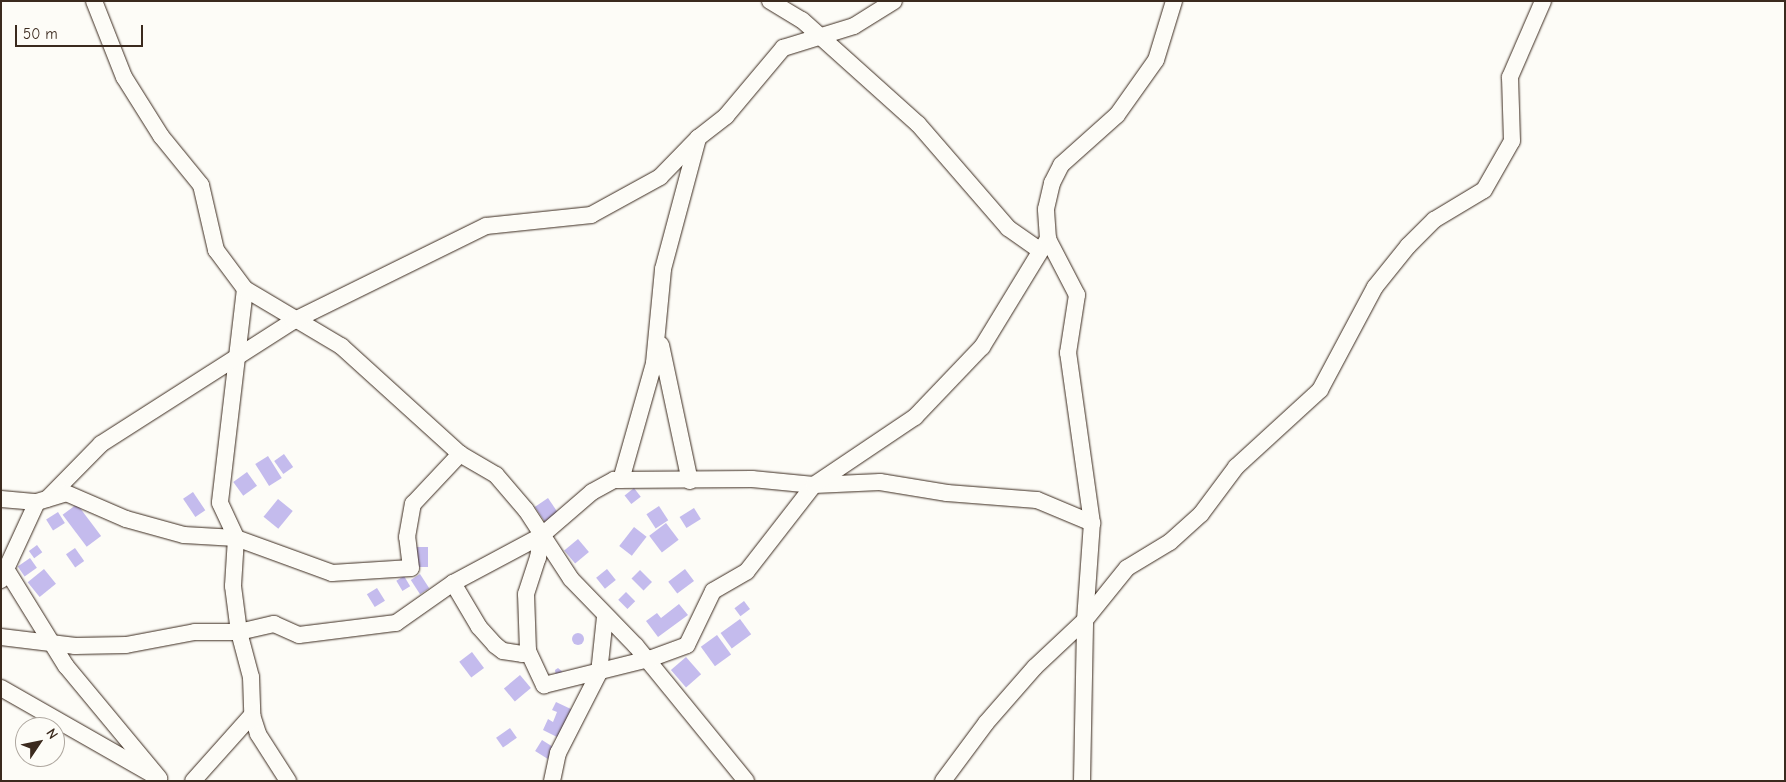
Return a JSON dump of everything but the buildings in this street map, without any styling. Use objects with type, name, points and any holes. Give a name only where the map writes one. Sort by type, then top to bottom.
[{"type":"street","points":[[94,1],[124,77],[160,136],[201,185],[216,250],[245,289],[341,346],[460,454],[496,475],[526,510],[541,536],[570,578],[605,617],[647,659],[746,781]]},
{"type":"street","points":[[770,1],[802,20],[918,124],[1008,228],[1044,244],[1077,295],[1068,353],[1092,523],[1085,620],[1082,781]]},
{"type":"street","points":[[161,780],[66,666],[4,574],[42,500],[101,444],[295,319],[486,226],[591,215],[660,177],[698,138],[726,116],[783,48],[854,26],[894,1]]},
{"type":"street","points":[[541,536],[538,558],[526,594],[528,651],[544,685],[647,659],[687,645],[713,591],[747,571],[814,485],[915,417],[982,347],[1044,244],[1046,209],[1052,183],[1062,166],[1116,115],[1138,87],[1156,60],[1174,1]]},
{"type":"street","points":[[943,781],[986,723],[1035,667],[1085,620],[1126,568],[1170,542],[1200,514],[1236,467],[1320,390],[1375,287],[1408,246],[1434,220],[1484,190],[1512,141],[1510,77],[1543,1]]},
{"type":"street","points":[[621,480],[654,364],[663,269],[698,138]]},
{"type":"street","points":[[245,289],[220,502],[236,538],[233,586],[239,632],[251,677],[252,715],[258,734],[288,781]]},
{"type":"street","points":[[657,328],[690,481]]},
{"type":"street","points":[[1,499],[42,500],[66,493],[126,519],[184,535],[236,538],[332,572],[411,568],[407,536],[413,504],[460,454]]},
{"type":"street","points":[[1,637],[53,645],[126,645],[195,632],[239,632],[274,624],[300,635],[396,623],[453,583],[541,536],[592,492],[610,480],[690,481],[752,479],[814,485],[880,482],[947,493],[1037,500],[1092,523]]},
{"type":"street","points":[[453,583],[479,627],[495,645],[503,651],[522,654],[528,651]]},
{"type":"street","points":[[552,781],[558,753],[599,671],[605,617]]},
{"type":"street","points":[[1,688],[161,780]]},
{"type":"street","points":[[193,781],[252,715]]}]
